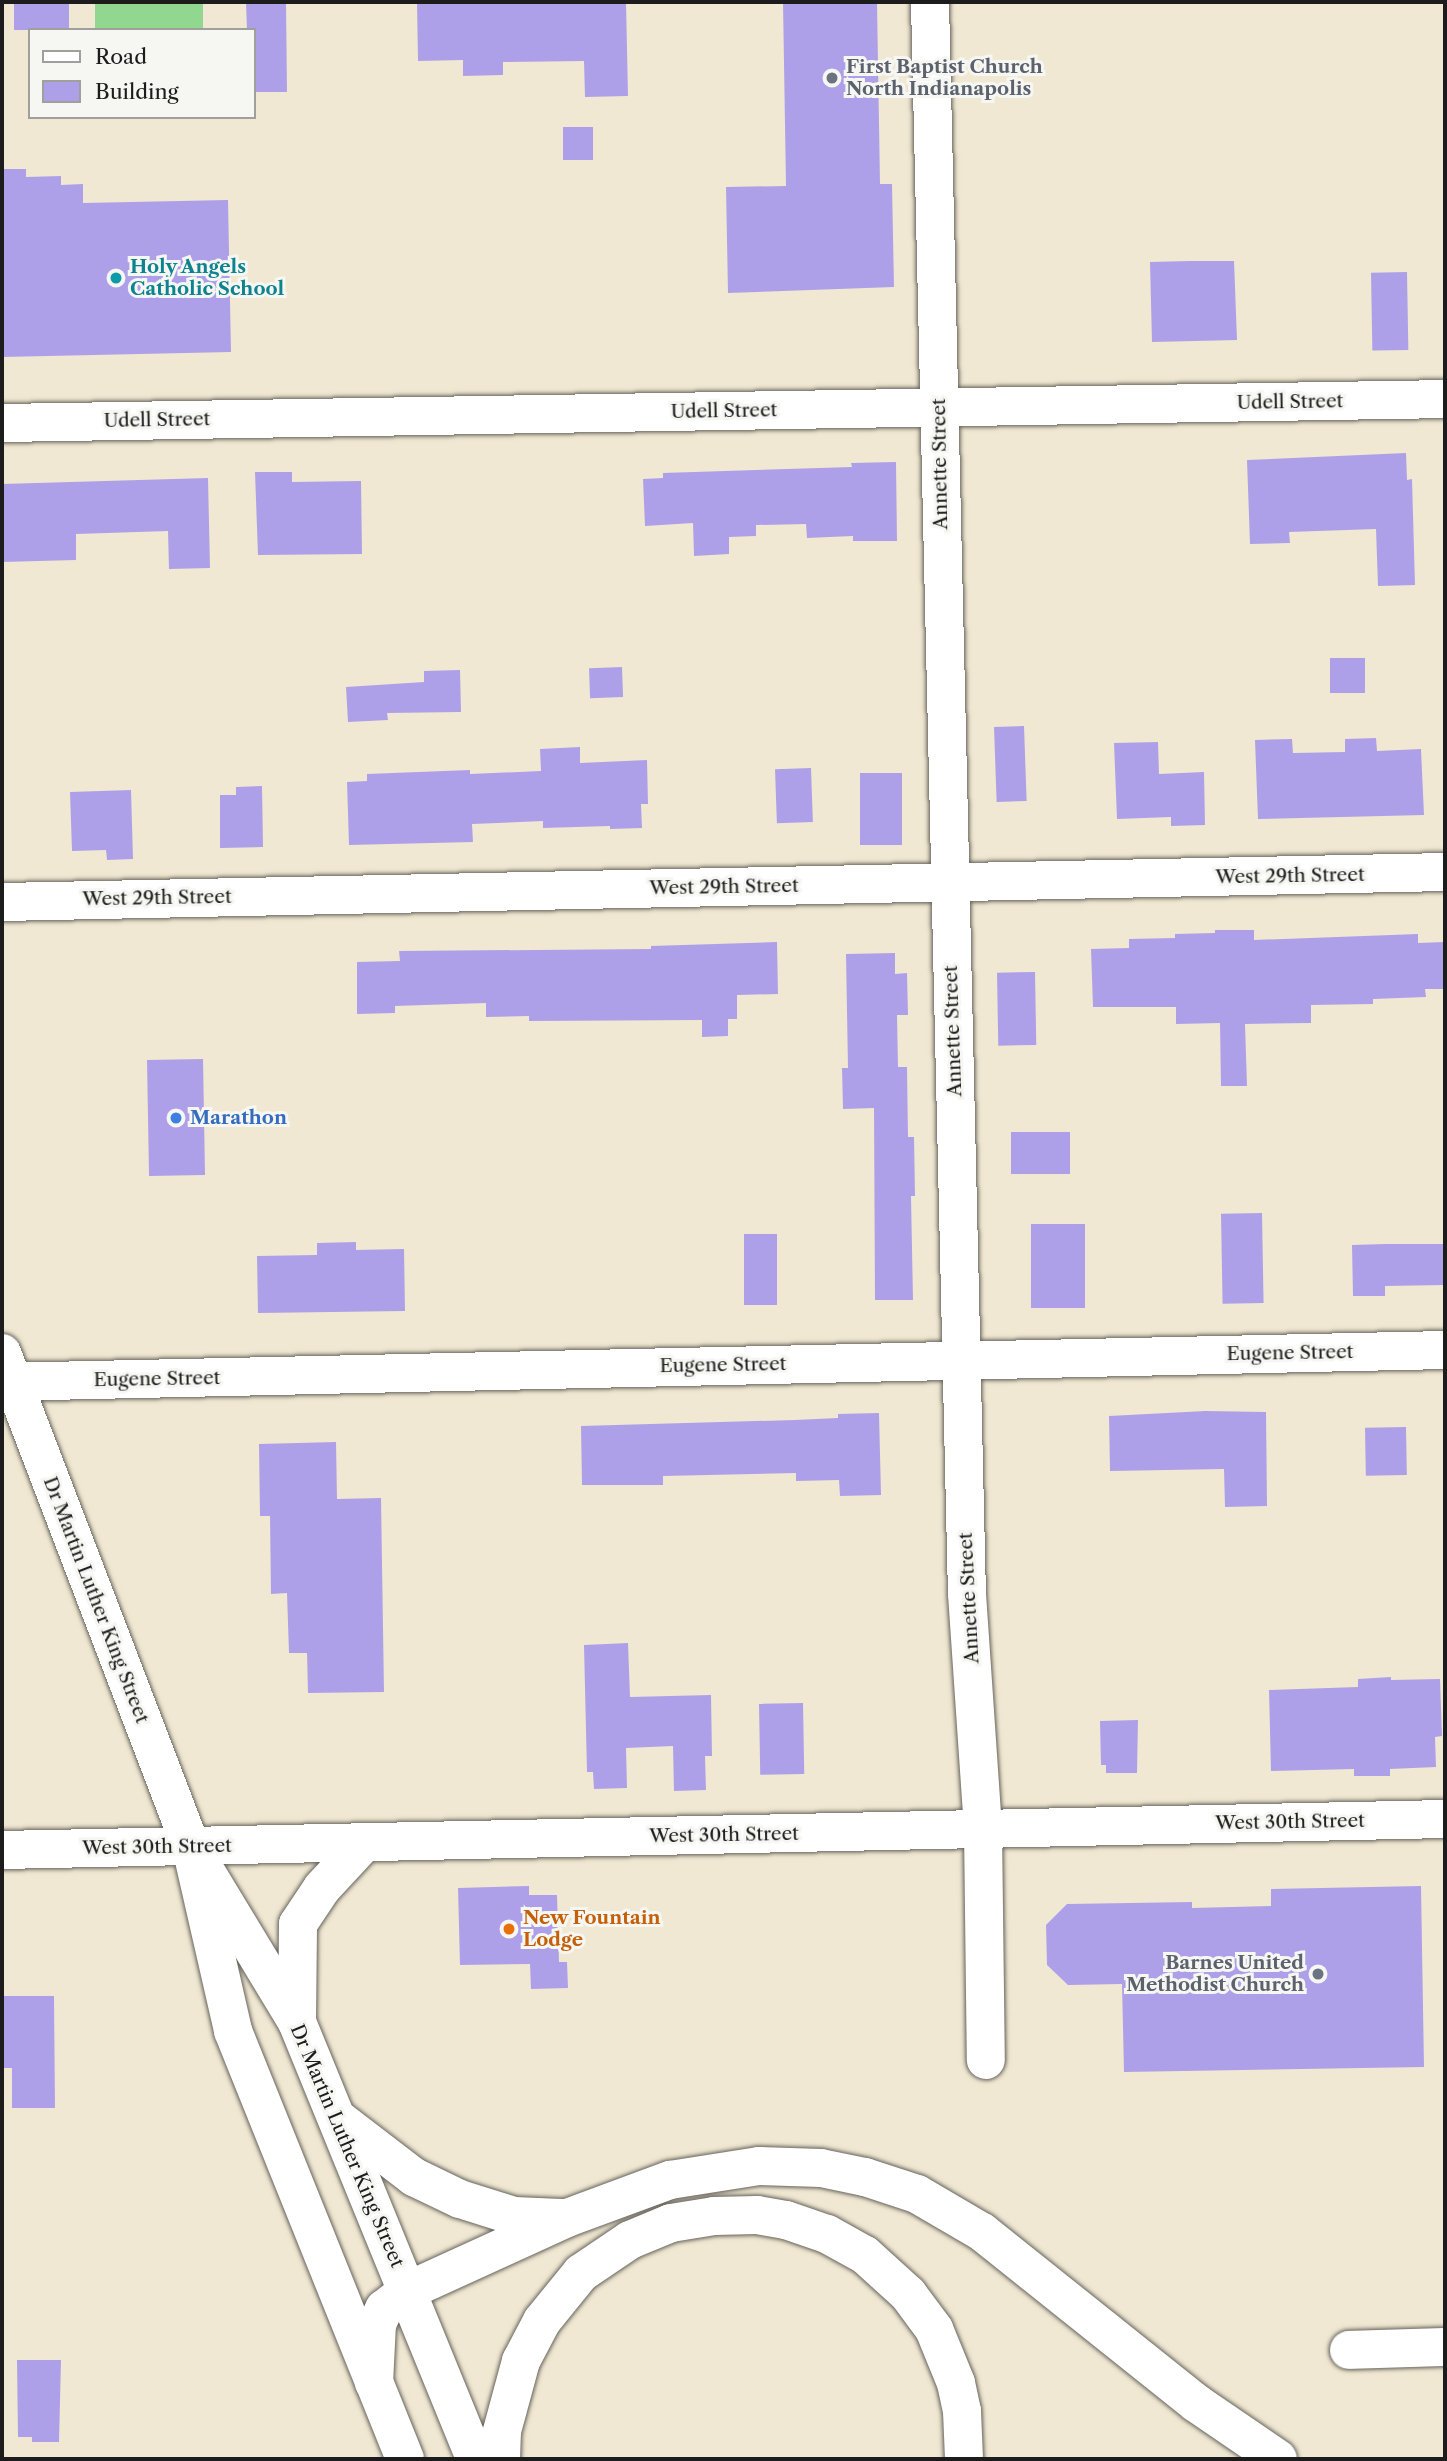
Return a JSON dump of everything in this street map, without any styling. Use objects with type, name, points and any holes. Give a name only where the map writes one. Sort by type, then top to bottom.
[{"type":"main road","name":"Annette Street","points":[[930,2],[948,883],[967,1594],[983,1829],[986,2060]]},
{"type":"main road","name":"Udell Street","points":[[2,423],[1445,398]]},
{"type":"main road","name":"West 29th Street","points":[[2,902],[1445,872]]},
{"type":"main road","name":"Eugene Street","points":[[6,1373],[1445,1350]]},
{"type":"main road","name":"Dr Martin Luther King Street","points":[[6,1373],[191,1847],[233,2031],[405,2459]]},
{"type":"main road","name":"West 30th Street","points":[[2,1850],[1445,1819]]},
{"type":"main road","points":[[297,2022],[299,1924],[322,1888],[364,1843]]},
{"type":"main road","name":"Dr Martin Luther King Street","points":[[191,1847],[297,2022],[475,2459]]},
{"type":"main road","points":[[337,2118],[414,2176],[460,2199],[514,2216],[550,2220],[567,2218]]},
{"type":"main road","points":[[374,2383],[377,2324],[384,2309],[407,2291],[567,2218],[670,2180],[746,2168],[821,2168],[892,2185],[937,2205],[989,2237],[1196,2403],[1278,2459]]},
{"type":"main road","points":[[501,2459],[502,2431],[520,2361],[542,2321],[580,2273],[630,2240],[671,2223],[713,2216],[757,2215],[786,2220],[836,2239],[865,2255],[908,2294],[934,2329],[956,2383],[962,2411],[964,2459]]},
{"type":"main road","points":[[1349,2350],[1445,2347]]},
{"type":"green space","points":[[95,2],[203,2],[203,28],[95,28]]},
{"type":"building","points":[[14,2],[69,2],[69,28],[14,30]]},
{"type":"building","points":[[246,2],[286,2],[287,92],[256,92],[256,28],[247,28]]},
{"type":"building","points":[[417,2],[626,2],[628,96],[585,97],[584,61],[503,62],[503,75],[463,76],[463,60],[418,61]]},
{"type":"building","points":[[783,2],[877,2],[880,184],[892,184],[894,287],[728,293],[726,187],[786,186]]},
{"type":"building","points":[[563,127],[593,127],[593,160],[563,160]]},
{"type":"building","name":"Holy Angels Catholic School","points":[[2,169],[26,169],[26,177],[61,176],[61,185],[83,184],[83,203],[228,200],[231,352],[2,357]]},
{"type":"building","points":[[1234,261],[1237,340],[1152,342],[1150,262]]},
{"type":"building","points":[[1407,272],[1408,350],[1372,351],[1371,273]]},
{"type":"building","points":[[1406,453],[1407,480],[1412,479],[1415,585],[1378,586],[1376,529],[1289,532],[1290,543],[1250,544],[1247,460]]},
{"type":"building","points":[[896,462],[897,541],[853,541],[853,536],[807,538],[806,524],[756,525],[756,536],[729,537],[729,554],[694,556],[693,523],[645,526],[643,479],[663,478],[663,473],[852,467],[851,463]]},
{"type":"building","points":[[255,472],[292,472],[292,482],[361,481],[362,554],[258,555]]},
{"type":"building","points":[[208,478],[210,568],[169,569],[168,531],[76,534],[76,560],[2,562],[2,484]]},
{"type":"building","points":[[1330,658],[1365,658],[1365,693],[1330,693]]},
{"type":"building","points":[[622,667],[623,697],[590,698],[589,668]]},
{"type":"building","points":[[460,670],[461,712],[387,713],[388,720],[348,722],[346,687],[424,682],[424,671]]},
{"type":"building","points":[[1024,726],[1027,801],[997,802],[994,727]]},
{"type":"building","points":[[1376,738],[1377,751],[1421,749],[1424,815],[1258,819],[1255,740],[1292,739],[1293,753],[1345,752],[1345,739]]},
{"type":"building","points":[[1158,742],[1159,774],[1204,772],[1205,825],[1171,826],[1171,817],[1117,819],[1114,743]]},
{"type":"building","points":[[580,747],[580,763],[647,760],[648,804],[641,804],[642,828],[543,828],[543,821],[472,824],[473,842],[349,845],[347,782],[367,781],[367,774],[470,770],[470,774],[541,771],[540,749]]},
{"type":"building","points":[[811,768],[813,822],[777,823],[775,769]]},
{"type":"building","points":[[860,773],[902,773],[902,845],[860,845]]},
{"type":"building","points":[[262,786],[263,847],[220,848],[220,795],[236,795],[236,787]]},
{"type":"building","points":[[131,790],[133,859],[107,860],[106,850],[72,851],[70,792]]},
{"type":"building","points":[[1215,930],[1254,930],[1254,940],[1418,934],[1418,943],[1445,942],[1445,989],[1425,989],[1426,997],[1373,999],[1373,1004],[1311,1005],[1311,1023],[1245,1024],[1247,1086],[1221,1086],[1220,1023],[1176,1024],[1176,1007],[1093,1007],[1091,949],[1129,948],[1129,939],[1175,938],[1175,934],[1215,933]]},
{"type":"building","points":[[777,942],[778,994],[737,995],[737,1019],[728,1019],[728,1036],[702,1037],[702,1020],[529,1021],[529,1016],[486,1017],[486,1003],[395,1006],[395,1013],[357,1014],[357,962],[400,961],[399,951],[651,949],[651,946]]},
{"type":"building","points":[[895,953],[895,974],[907,973],[908,1015],[897,1015],[898,1067],[907,1067],[908,1137],[914,1137],[915,1196],[911,1196],[913,1300],[875,1300],[874,1108],[843,1109],[842,1068],[848,1068],[846,954]]},
{"type":"building","points":[[1035,972],[1036,1045],[998,1046],[997,973]]},
{"type":"building","name":"Marathon","points":[[203,1059],[205,1175],[149,1176],[147,1060]]},
{"type":"building","points":[[1011,1132],[1070,1132],[1070,1174],[1011,1174]]},
{"type":"building","points":[[1262,1213],[1264,1303],[1223,1304],[1221,1214]]},
{"type":"building","points":[[1031,1224],[1085,1224],[1085,1308],[1031,1308]]},
{"type":"building","points":[[744,1234],[777,1234],[777,1305],[744,1305]]},
{"type":"building","points":[[356,1242],[356,1250],[404,1249],[405,1311],[258,1313],[257,1256],[317,1255],[317,1243]]},
{"type":"building","points":[[1445,1244],[1445,1285],[1385,1286],[1385,1296],[1353,1296],[1352,1245]]},
{"type":"building","points":[[1205,1411],[1266,1412],[1267,1506],[1225,1507],[1224,1469],[1110,1471],[1109,1416]]},
{"type":"building","points":[[879,1413],[881,1495],[840,1496],[839,1480],[796,1481],[796,1473],[663,1476],[663,1485],[582,1485],[581,1426],[795,1420],[838,1418],[838,1414]]},
{"type":"building","points":[[1406,1427],[1407,1475],[1366,1476],[1365,1428]]},
{"type":"building","points":[[336,1442],[337,1499],[381,1498],[384,1692],[308,1693],[307,1653],[289,1653],[287,1593],[271,1594],[270,1516],[260,1516],[259,1444]]},
{"type":"building","points":[[628,1643],[630,1697],[711,1695],[712,1756],[705,1756],[706,1790],[674,1791],[673,1746],[626,1748],[627,1788],[594,1789],[593,1772],[587,1772],[584,1645]]},
{"type":"building","points":[[1391,1677],[1391,1680],[1440,1679],[1442,1736],[1435,1737],[1436,1767],[1390,1769],[1390,1776],[1354,1776],[1354,1769],[1271,1771],[1269,1690],[1358,1687],[1358,1679]]},
{"type":"building","points":[[803,1703],[804,1774],[760,1775],[759,1704]]},
{"type":"building","points":[[1138,1720],[1137,1773],[1106,1773],[1106,1765],[1101,1765],[1100,1721]]},
{"type":"building","name":"New Fountain Lodge","points":[[529,1886],[529,1895],[557,1895],[559,1962],[567,1962],[568,1988],[531,1989],[530,1964],[460,1965],[458,1888]]},
{"type":"building","name":"Barnes United Methodist Church","points":[[1421,1886],[1424,2067],[1124,2072],[1122,1984],[1068,1985],[1047,1965],[1046,1925],[1067,1904],[1192,1902],[1192,1908],[1271,1906],[1271,1889]]},
{"type":"building","points":[[2,1996],[54,1996],[55,2108],[12,2108],[12,2068],[2,2068]]},
{"type":"building","points":[[17,2360],[61,2360],[59,2442],[32,2442],[32,2437],[18,2437]]},
{"type":"place","name":"First Baptist Church North Indianapolis","points":[[832,78]]},
{"type":"place","name":"Holy Angels Catholic School","points":[[116,278]]},
{"type":"place","name":"Marathon","points":[[176,1118]]},
{"type":"place","name":"New Fountain Lodge","points":[[509,1929]]},
{"type":"place","name":"Barnes United Methodist Church","points":[[1318,1974]]}]
